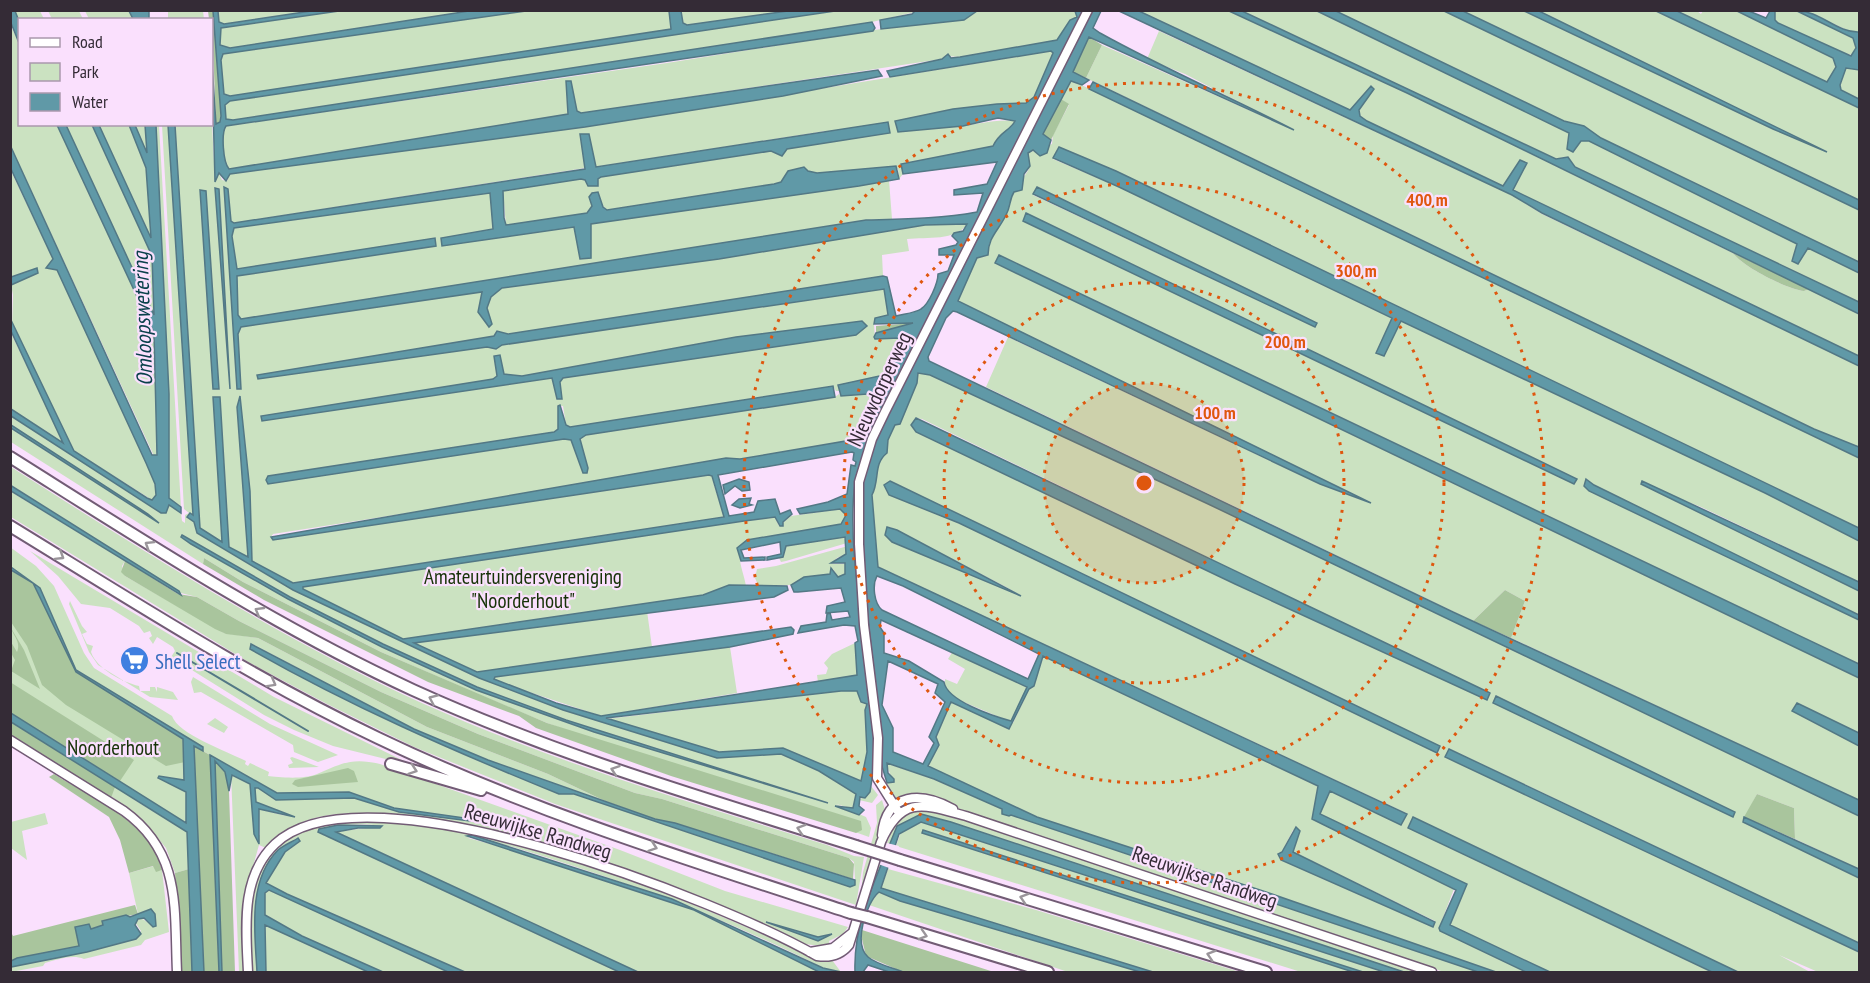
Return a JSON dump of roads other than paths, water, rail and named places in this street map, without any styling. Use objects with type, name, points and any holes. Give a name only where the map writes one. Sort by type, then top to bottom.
[{"type":"highway","points":[[10,457],[242,602],[412,690],[586,760],[900,860],[1266,972]]},
{"type":"highway","points":[[10,526],[193,638],[292,695],[403,750],[519,799],[851,912],[1048,972]]},
{"type":"highway","points":[[391,764],[435,778],[519,799]]},
{"type":"main road","name":"Nieuwdorperweg","points":[[897,810],[877,778],[878,738],[864,625],[858,534],[859,482],[869,447],[885,412],[1089,10]]},
{"type":"main road","points":[[10,740],[140,822],[154,840],[163,854],[174,890],[177,972]]},
{"type":"main road","name":"Reeuwijkse Randweg","points":[[248,972],[248,902],[254,877],[263,858],[280,840],[299,828],[322,820],[352,817],[441,823],[503,836],[674,892],[810,952],[835,947],[853,932],[881,842],[897,810],[918,805],[966,816],[1432,972]]},
{"type":"water","points":[[10,11],[15,11],[18,18],[18,40],[11,23]]},
{"type":"water","points":[[129,11],[149,11],[149,18],[132,18]]},
{"type":"water","points":[[213,11],[218,11],[219,22],[224,24],[311,11],[339,11],[221,28],[220,45],[230,48],[469,11],[526,11],[223,54],[221,60],[224,94],[230,96],[671,29],[669,11],[681,11],[683,23],[687,25],[788,11],[835,11],[230,101],[225,105],[226,119],[233,120],[872,22],[875,28],[873,31],[226,126],[223,148],[229,169],[568,114],[566,81],[571,81],[577,111],[581,113],[878,70],[882,76],[783,96],[585,127],[230,174],[226,181],[219,173],[215,182],[213,80],[216,124],[220,122]]},
{"type":"water","points":[[915,11],[977,11],[964,20],[881,29],[880,20],[912,14]]},
{"type":"water","points":[[1075,11],[1085,11],[868,439],[858,471],[854,491],[855,566],[874,718],[874,755],[870,792],[865,798],[860,797],[859,806],[864,810],[859,815],[835,806],[853,808],[856,794],[819,771],[781,754],[717,758],[563,710],[479,678],[293,590],[197,533],[194,522],[187,517],[190,513],[193,515],[168,126],[175,126],[200,528],[222,542],[213,397],[220,397],[229,547],[248,557],[237,407],[240,396],[250,491],[252,561],[293,583],[724,517],[712,476],[709,475],[273,540],[271,537],[726,458],[740,459],[863,438],[863,430],[881,393],[841,396],[838,385],[884,375],[891,377],[892,374],[888,371],[902,341],[900,338],[875,339],[874,337],[876,333],[913,323],[874,324],[875,318],[888,315],[884,289],[502,345],[496,349],[487,347],[258,379],[257,375],[494,336],[497,331],[508,334],[883,276],[887,277],[896,316],[918,310],[927,303],[935,288],[938,274],[948,271],[954,255],[939,255],[939,249],[956,245],[958,242],[952,236],[954,233],[963,231],[967,224],[925,225],[719,259],[502,288],[491,297],[487,308],[492,324],[489,327],[478,312],[482,292],[241,327],[238,334],[241,389],[237,389],[224,187],[228,189],[231,221],[234,223],[585,169],[580,134],[589,134],[596,167],[888,122],[890,133],[787,149],[782,156],[771,151],[601,177],[598,179],[598,186],[588,186],[585,180],[581,179],[503,191],[504,218],[506,225],[587,213],[592,206],[589,197],[592,193],[598,192],[603,207],[607,210],[774,184],[781,182],[788,171],[804,167],[808,171],[817,173],[896,166],[899,179],[591,224],[591,258],[580,259],[574,227],[442,246],[441,238],[493,229],[490,193],[234,228],[232,236],[237,269],[435,238],[436,246],[237,276],[238,315],[241,319],[866,220],[936,217],[977,212],[983,193],[954,195],[954,190],[987,184],[997,162],[903,174],[901,164],[993,146],[1015,121],[998,118],[963,126],[898,132],[895,121],[953,109],[1026,103],[1034,97],[1053,53],[1051,51],[890,77],[887,71],[942,59],[948,54],[951,58],[960,57],[1057,40],[1070,20],[1077,17]],"holes":[[[854,453],[853,460],[856,462],[855,466],[851,465],[847,494],[828,502],[797,509],[800,514],[840,509],[846,515],[841,524],[747,540],[737,548],[741,561],[765,560],[765,557],[744,558],[741,550],[780,542],[781,554],[767,557],[767,560],[783,557],[786,546],[845,537],[846,554],[831,563],[845,563],[845,574],[838,577],[831,568],[830,574],[804,577],[791,585],[794,592],[841,588],[845,602],[827,606],[826,613],[848,611],[850,617],[832,620],[830,613],[827,614],[826,622],[801,626],[798,633],[844,625],[855,626],[858,641],[855,643],[857,675],[601,716],[556,703],[494,679],[495,677],[730,647],[793,634],[794,630],[791,627],[477,672],[414,643],[774,597],[788,590],[787,586],[729,585],[703,595],[403,639],[303,589],[303,587],[744,521],[775,517],[780,526],[783,526],[783,522],[792,514],[790,510],[780,514],[775,499],[758,501],[754,512],[729,516],[718,475]],[[857,691],[861,702],[867,704],[865,710],[867,752],[861,781],[783,748],[719,752],[606,718]]]},
{"type":"water","points":[[1092,11],[1101,11],[1093,28],[1100,33],[1294,130],[1089,37],[1073,72],[1089,80],[1082,85],[1071,81],[1043,134],[1051,140],[1047,153],[1040,156],[1033,150],[1028,153],[1030,166],[1024,174],[1022,190],[1014,192],[1008,212],[990,243],[988,255],[977,258],[958,301],[1371,503],[1320,484],[957,312],[953,311],[946,318],[928,357],[929,361],[1453,612],[1859,800],[1859,816],[1206,503],[930,375],[918,373],[917,383],[900,424],[895,425],[888,440],[887,453],[878,467],[872,495],[878,567],[1407,814],[1401,825],[1330,791],[1320,814],[1467,884],[1450,925],[1550,972],[1526,972],[1440,931],[1439,928],[1456,890],[1312,819],[1318,786],[1043,656],[1034,686],[1029,689],[1009,729],[951,702],[936,737],[939,745],[928,766],[1037,817],[1266,892],[1496,972],[1478,972],[1011,815],[1002,814],[1002,809],[934,779],[887,763],[888,773],[894,782],[887,783],[881,763],[882,743],[864,584],[861,488],[874,442]],"holes":[[[877,576],[903,586],[1039,654],[1028,679],[882,610],[875,594]],[[881,620],[1027,687],[1011,721],[962,701],[947,689],[944,682],[909,661],[884,653],[884,633],[880,627]],[[888,661],[938,684],[935,693],[945,702],[929,737],[934,743],[923,764],[893,752],[893,728],[882,705]]]},
{"type":"water","points":[[1119,11],[1139,11],[1350,110],[1371,86],[1374,89],[1359,110],[1360,116],[1367,121],[1503,186],[1520,160],[1527,163],[1513,190],[1859,356],[1859,366],[1542,213],[1512,195]]},
{"type":"water","points":[[1229,11],[1242,11],[1556,159],[1568,157],[1575,167],[1859,302],[1859,314],[1407,93]]},
{"type":"water","points":[[1317,11],[1336,11],[1564,121],[1584,126],[1601,138],[1859,262],[1859,273],[1808,248],[1798,264],[1792,261],[1797,244],[1589,141],[1581,141],[1573,152],[1567,149],[1569,133]]},
{"type":"water","points":[[1444,11],[1463,11],[1859,200],[1859,210]]},
{"type":"water","points":[[1524,11],[1539,11],[1827,152],[1773,129]]},
{"type":"water","points":[[1656,11],[1677,11],[1827,82],[1836,67],[1833,58],[1737,11],[1749,11],[1766,18],[1770,11],[1775,11],[1775,20],[1778,23],[1851,56],[1856,48],[1853,38],[1797,11],[1813,14],[1843,29],[1859,32],[1859,70],[1846,68],[1840,85],[1841,90],[1859,99],[1859,108]]},
{"type":"water","points":[[1093,82],[1814,429],[1859,447],[1859,458],[1089,89]]},
{"type":"water","points":[[57,126],[66,126],[154,315],[152,256],[92,126],[99,126],[151,238],[146,168],[129,126],[135,126],[147,153],[145,126],[156,126],[169,394],[169,498],[181,507],[181,513],[169,505],[166,513],[161,513],[11,416],[11,409],[63,443],[11,331],[11,320],[74,451],[147,498],[152,500],[156,495],[155,484],[146,463],[57,270],[46,268],[53,259],[11,169],[11,147],[152,455],[157,455],[154,333]]},
{"type":"water","points":[[1059,147],[1116,171],[1859,528],[1859,541],[1765,493],[1401,321],[1384,356],[1376,353],[1392,318],[1119,187],[1053,158]]},
{"type":"water","points":[[1037,187],[1317,323],[1315,327],[1033,194]]},
{"type":"water","points":[[215,188],[219,189],[230,389]]},
{"type":"water","points":[[200,190],[206,191],[219,389],[213,389]]},
{"type":"water","points":[[1026,213],[1577,479],[1574,484],[1023,221]]},
{"type":"water","points":[[999,255],[1859,664],[1859,678],[995,263]]},
{"type":"water","points":[[37,268],[38,273],[11,285],[11,277]]},
{"type":"water","points":[[862,321],[867,326],[856,335],[563,378],[560,382],[562,399],[557,399],[552,378],[262,421],[261,416],[493,379],[497,376],[494,356],[500,355],[504,374],[522,376],[736,337]]},
{"type":"water","points":[[833,386],[835,397],[586,435],[580,439],[588,468],[587,473],[583,473],[571,440],[564,439],[268,484],[266,480],[268,476],[554,432],[558,429],[558,406],[560,405],[566,425],[570,427]]},
{"type":"water","points":[[916,418],[1488,692],[1490,693],[1487,700],[1235,584],[916,432],[911,425]]},
{"type":"water","points":[[11,425],[148,514],[159,523],[11,428]]},
{"type":"water","points":[[739,479],[749,482],[750,490],[742,491],[735,486],[725,494],[723,485]]},
{"type":"water","points":[[1586,479],[1594,485],[1859,615],[1859,620],[1589,491],[1584,486]]},
{"type":"water","points":[[890,481],[1440,746],[1437,753],[959,523],[889,495],[884,485]]},
{"type":"water","points":[[1642,481],[1859,582],[1859,591],[1641,484]]},
{"type":"water","points":[[10,485],[179,591],[181,595],[11,491]]},
{"type":"water","points":[[751,498],[749,504],[752,505],[740,508],[732,505],[739,499]]},
{"type":"water","points":[[887,527],[897,530],[1021,596],[892,542],[885,535]]},
{"type":"water","points":[[182,535],[290,597],[383,644],[477,687],[566,720],[828,803],[594,732],[476,690],[382,647],[288,599],[191,544],[181,537]]},
{"type":"water","points":[[11,567],[40,588],[76,670],[203,747],[203,751],[194,746],[204,972],[192,972],[187,832],[11,722],[11,713],[186,823],[186,792],[158,778],[159,776],[184,780],[183,739],[76,672],[33,583],[11,570]]},
{"type":"water","points":[[251,644],[414,729],[488,760],[655,819],[675,823],[855,880],[855,885],[850,887],[574,794],[559,794],[364,709],[250,649]]},
{"type":"water","points":[[1496,696],[1735,812],[1733,817],[1493,703]]},
{"type":"water","points":[[1797,703],[1859,733],[1859,746],[1792,711]]},
{"type":"water","points":[[1449,749],[1859,943],[1859,952],[1445,757]]},
{"type":"water","points":[[210,755],[277,793],[349,792],[394,808],[479,820],[478,822],[399,812],[354,798],[276,800],[255,788],[256,802],[295,817],[259,809],[259,844],[254,834],[250,784],[232,775],[229,791],[225,772],[215,761],[222,972],[219,972]]},
{"type":"water","points":[[921,814],[1404,972],[1384,972],[921,822],[899,834],[881,888],[1153,972],[1140,972],[900,901],[879,892],[870,905],[863,924],[861,934],[864,951],[875,962],[903,972],[889,972],[868,965],[863,972],[855,972],[855,953],[862,916],[897,826]]},
{"type":"water","points":[[1413,817],[1738,972],[1712,972],[1408,828]]},
{"type":"water","points":[[1744,817],[1859,869],[1859,878],[1743,822]]},
{"type":"water","points":[[338,825],[382,826],[336,832],[638,972],[619,972],[318,832],[319,829]]},
{"type":"water","points":[[1296,827],[1300,831],[1293,852],[1435,922],[1433,927],[1281,860],[1278,854],[1282,852]]},
{"type":"water","points":[[923,830],[1363,972],[1353,972],[922,833]]},
{"type":"water","points":[[472,835],[672,899],[823,968],[841,972],[819,972],[694,910],[467,836]]},
{"type":"water","points":[[298,838],[300,841],[285,852],[266,883],[465,972],[448,972],[269,890],[265,893],[265,915],[302,936],[383,972],[368,972],[265,925],[266,972],[257,972],[255,908],[261,877],[278,850]]},
{"type":"water","points":[[151,909],[155,914],[156,926],[153,927],[144,918],[138,919],[135,925],[141,934],[136,939],[87,952],[11,967],[11,961],[17,958],[79,946],[75,927],[89,924],[91,929],[103,925],[102,921],[126,915],[130,917]]},
{"type":"water","points":[[766,922],[818,937],[832,934],[818,941]]},
{"type":"waterway","points":[[177,653],[308,731]]},
{"type":"place","name":"Shell Select","points":[[134,661]]},
{"type":"water label","name":"Omloopswetering","points":[[142,319]]},
{"type":"park label","name":"Amateurtuindersvereniging \"Noorderhout\"","points":[[523,588]]},
{"type":"park label","name":"Noorderhout","points":[[113,747]]}]
